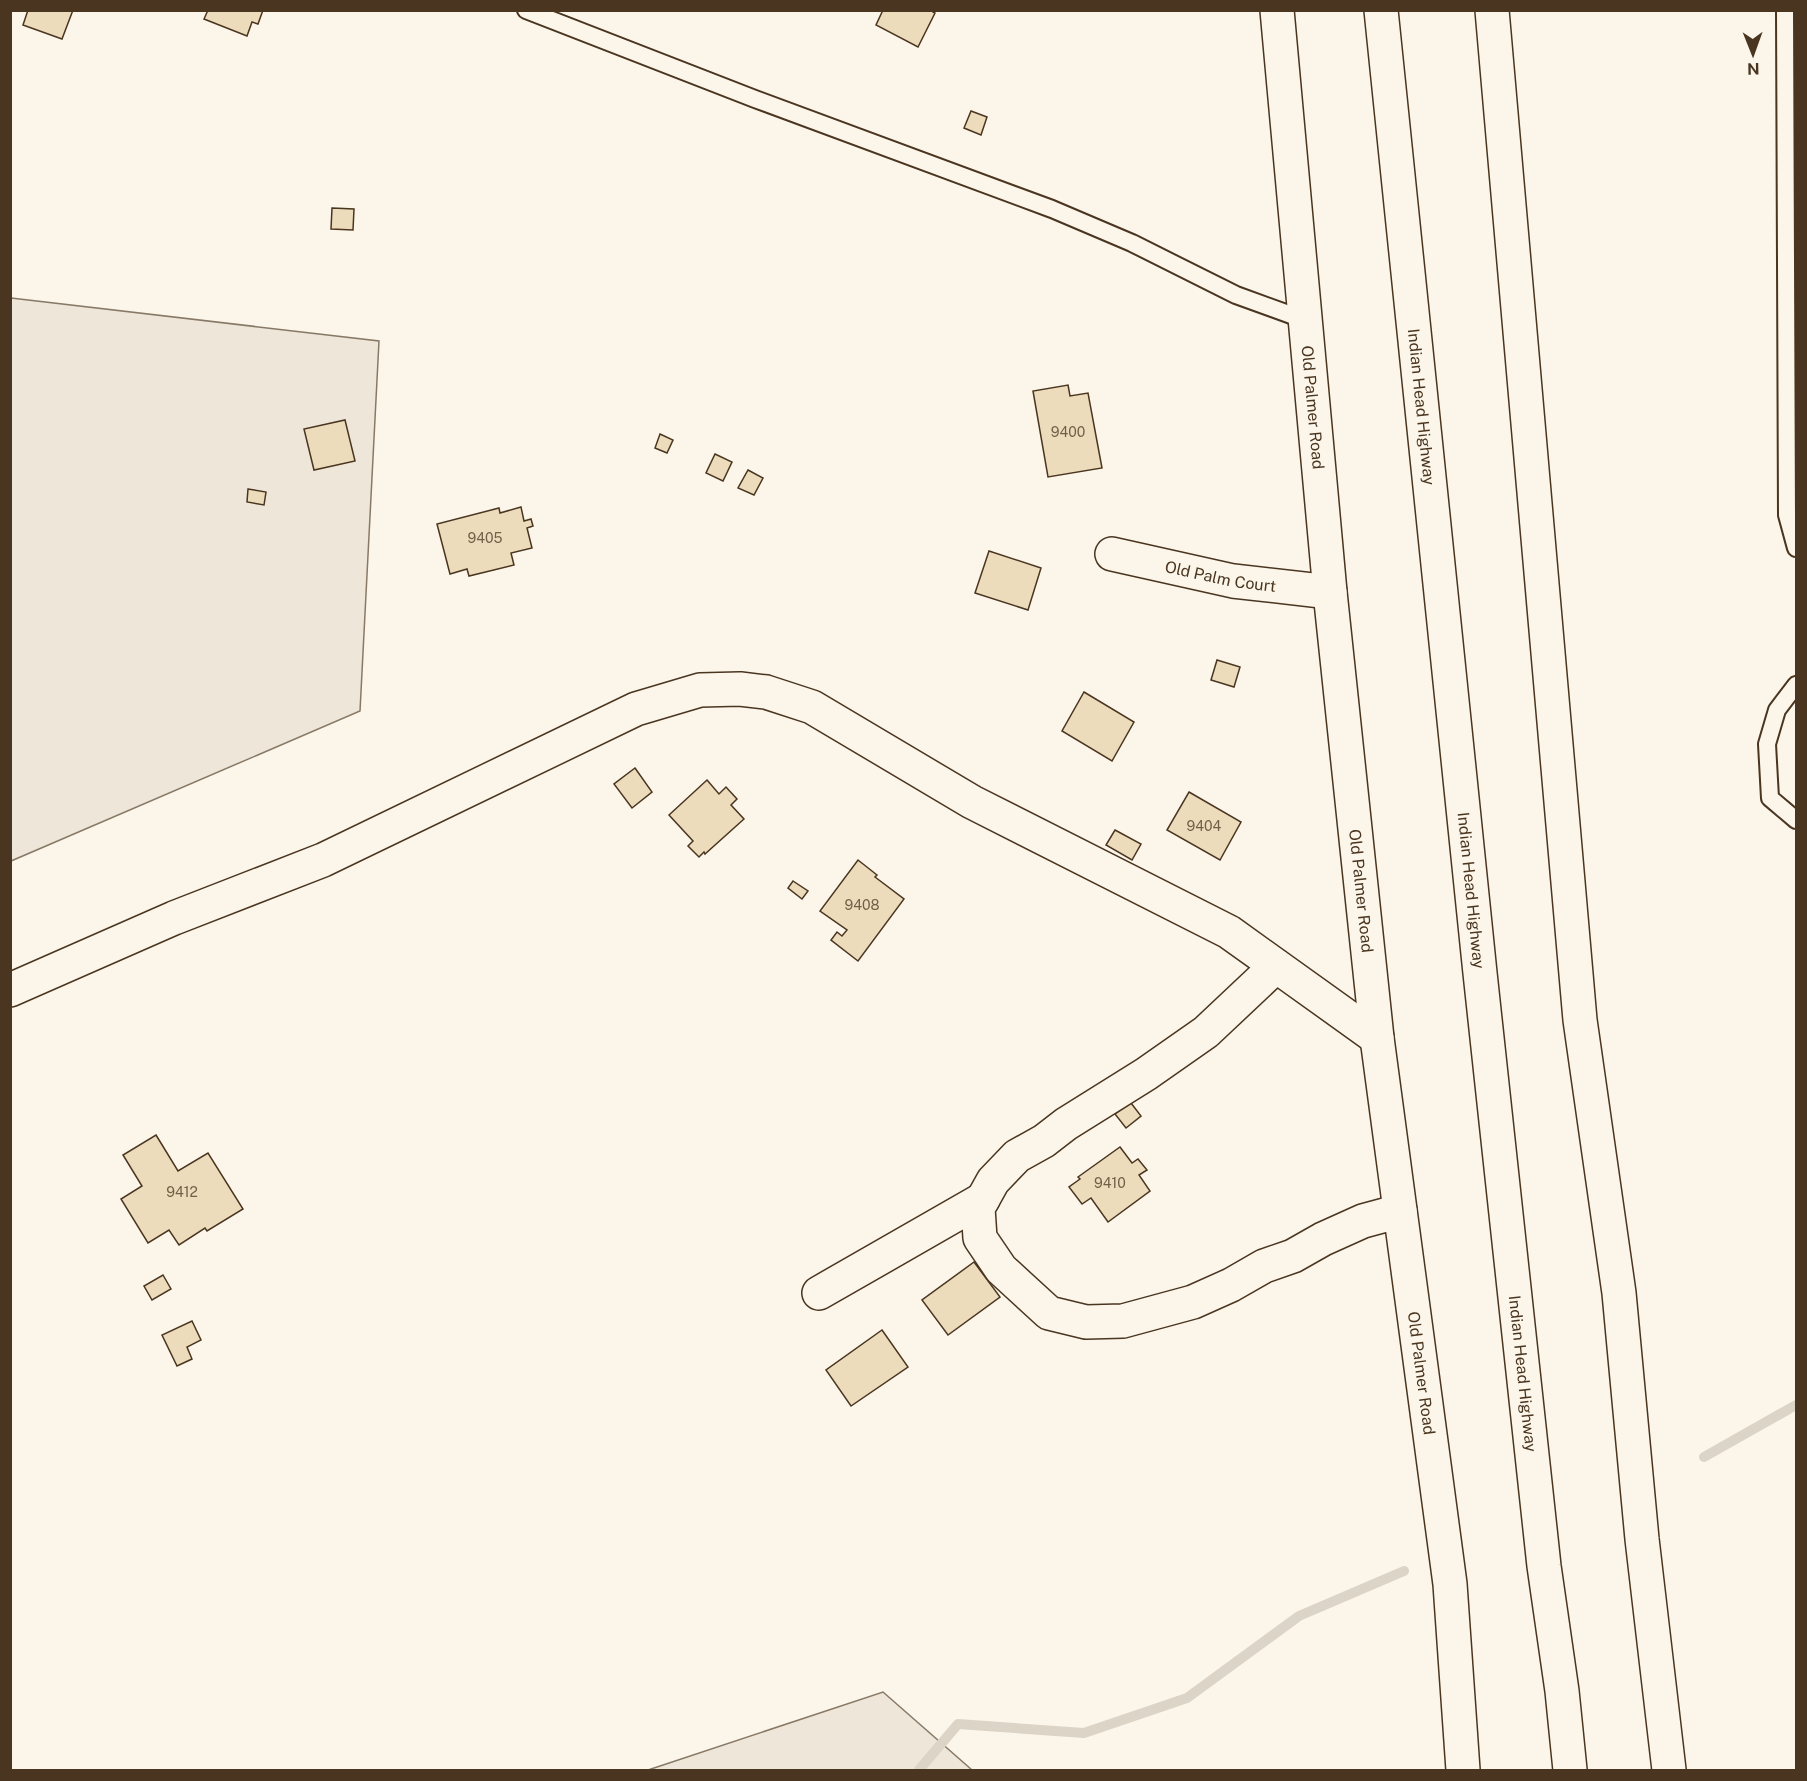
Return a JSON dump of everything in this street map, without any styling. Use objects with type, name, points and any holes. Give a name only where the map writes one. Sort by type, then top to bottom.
[{"type":"main road","name":"Old Palmer Road","points":[[1277,10],[1330,592],[1377,1038],[1450,1584],[1463,1770]]},
{"type":"main road","name":"Indian Head Highway","points":[[1381,10],[1480,973],[1543,1554],[1562,1691],[1570,1770]]},
{"type":"main road","points":[[1491,10],[1580,1020],[1619,1293],[1642,1539],[1669,1770]]},
{"type":"main road","name":"Old Palm Court","points":[[1112,554],[1233,581],[1330,592]]},
{"type":"main road","points":[[10,990],[174,918],[323,860],[636,709],[700,690],[740,689],[766,692],[812,707],[972,802],[1229,932],[1377,1038]]},
{"type":"main road","points":[[1276,966],[1206,1032],[1146,1074],[1066,1124],[1044,1141],[1017,1156],[993,1181],[978,1208],[980,1238],[1001,1269],[1049,1313],[1086,1322],[1123,1321],[1193,1302],[1231,1285],[1264,1266],[1293,1256],[1363,1221],[1400,1210]]},
{"type":"main road","points":[[819,1293],[983,1199]]},
{"type":"lane","points":[[526,10],[1052,209],[1132,243],[1236,295],[1305,320]]},
{"type":"lane","points":[[1785,10],[1791,227],[1787,515],[1797,548]]},
{"type":"lane","points":[[1796,820],[1770,798],[1767,744],[1777,710],[1797,685]]},
{"type":"shaded area","points":[[11,298],[379,341],[360,711],[11,861]]},
{"type":"shaded area","points":[[883,1692],[972,1770],[648,1770]]},
{"type":"building","points":[[28,10],[73,10],[62,39],[23,25]]},
{"type":"building","points":[[208,10],[263,10],[258,24],[252,22],[247,36],[204,19]]},
{"type":"building","points":[[883,10],[930,10],[935,13],[918,47],[876,25]]},
{"type":"building","points":[[971,111],[987,117],[981,135],[964,128]]},
{"type":"building","points":[[332,208],[354,209],[353,230],[331,229]]},
{"type":"building","points":[[1068,385],[1070,396],[1088,393],[1102,468],[1048,477],[1033,391]]},
{"type":"building","points":[[345,420],[355,461],[314,470],[304,429]]},
{"type":"building","points":[[660,434],[673,440],[667,453],[655,448]]},
{"type":"building","points":[[715,454],[732,462],[723,481],[706,473]]},
{"type":"building","points":[[748,470],[763,478],[754,495],[738,488]]},
{"type":"building","points":[[248,489],[266,492],[264,505],[247,502]]},
{"type":"building","points":[[521,507],[524,521],[531,519],[533,526],[527,528],[532,548],[511,553],[514,565],[469,576],[467,569],[450,574],[437,524],[499,508],[500,513]]},
{"type":"building","points":[[989,551],[1041,568],[1028,610],[975,593]]},
{"type":"building","points":[[1217,660],[1240,667],[1234,687],[1211,680]]},
{"type":"building","points":[[1084,692],[1134,722],[1112,761],[1062,731]]},
{"type":"building","points":[[635,768],[652,792],[632,808],[614,784]]},
{"type":"building","points":[[707,780],[719,794],[726,787],[737,799],[731,805],[744,819],[699,857],[688,846],[693,841],[669,815]]},
{"type":"building","points":[[1189,792],[1241,822],[1220,860],[1167,830]]},
{"type":"building","points":[[1115,830],[1141,844],[1132,860],[1106,845]]},
{"type":"building","points":[[858,860],[877,875],[875,877],[904,899],[858,961],[831,940],[837,932],[842,936],[847,930],[820,911]]},
{"type":"building","points":[[793,881],[808,891],[802,899],[788,888]]},
{"type":"building","points":[[1131,1103],[1141,1116],[1126,1128],[1115,1114]]},
{"type":"building","points":[[156,1135],[178,1171],[208,1153],[243,1209],[207,1231],[205,1228],[179,1245],[169,1230],[148,1243],[121,1199],[142,1186],[123,1155]]},
{"type":"building","points":[[1120,1147],[1132,1163],[1138,1159],[1147,1170],[1139,1175],[1150,1191],[1108,1222],[1091,1198],[1082,1204],[1069,1187],[1080,1179],[1078,1177]]},
{"type":"building","points":[[974,1262],[1000,1297],[948,1335],[922,1300]]},
{"type":"building","points":[[163,1275],[171,1289],[152,1300],[144,1286]]},
{"type":"building","points":[[192,1321],[201,1340],[187,1347],[192,1359],[177,1366],[162,1335]]},
{"type":"building","points":[[882,1330],[908,1367],[851,1406],[826,1370]]},
{"type":"waterway","points":[[1704,1457],[1796,1405]]},
{"type":"waterway","points":[[919,1770],[958,1724],[1084,1733],[1187,1698],[1299,1616],[1404,1571]]}]
